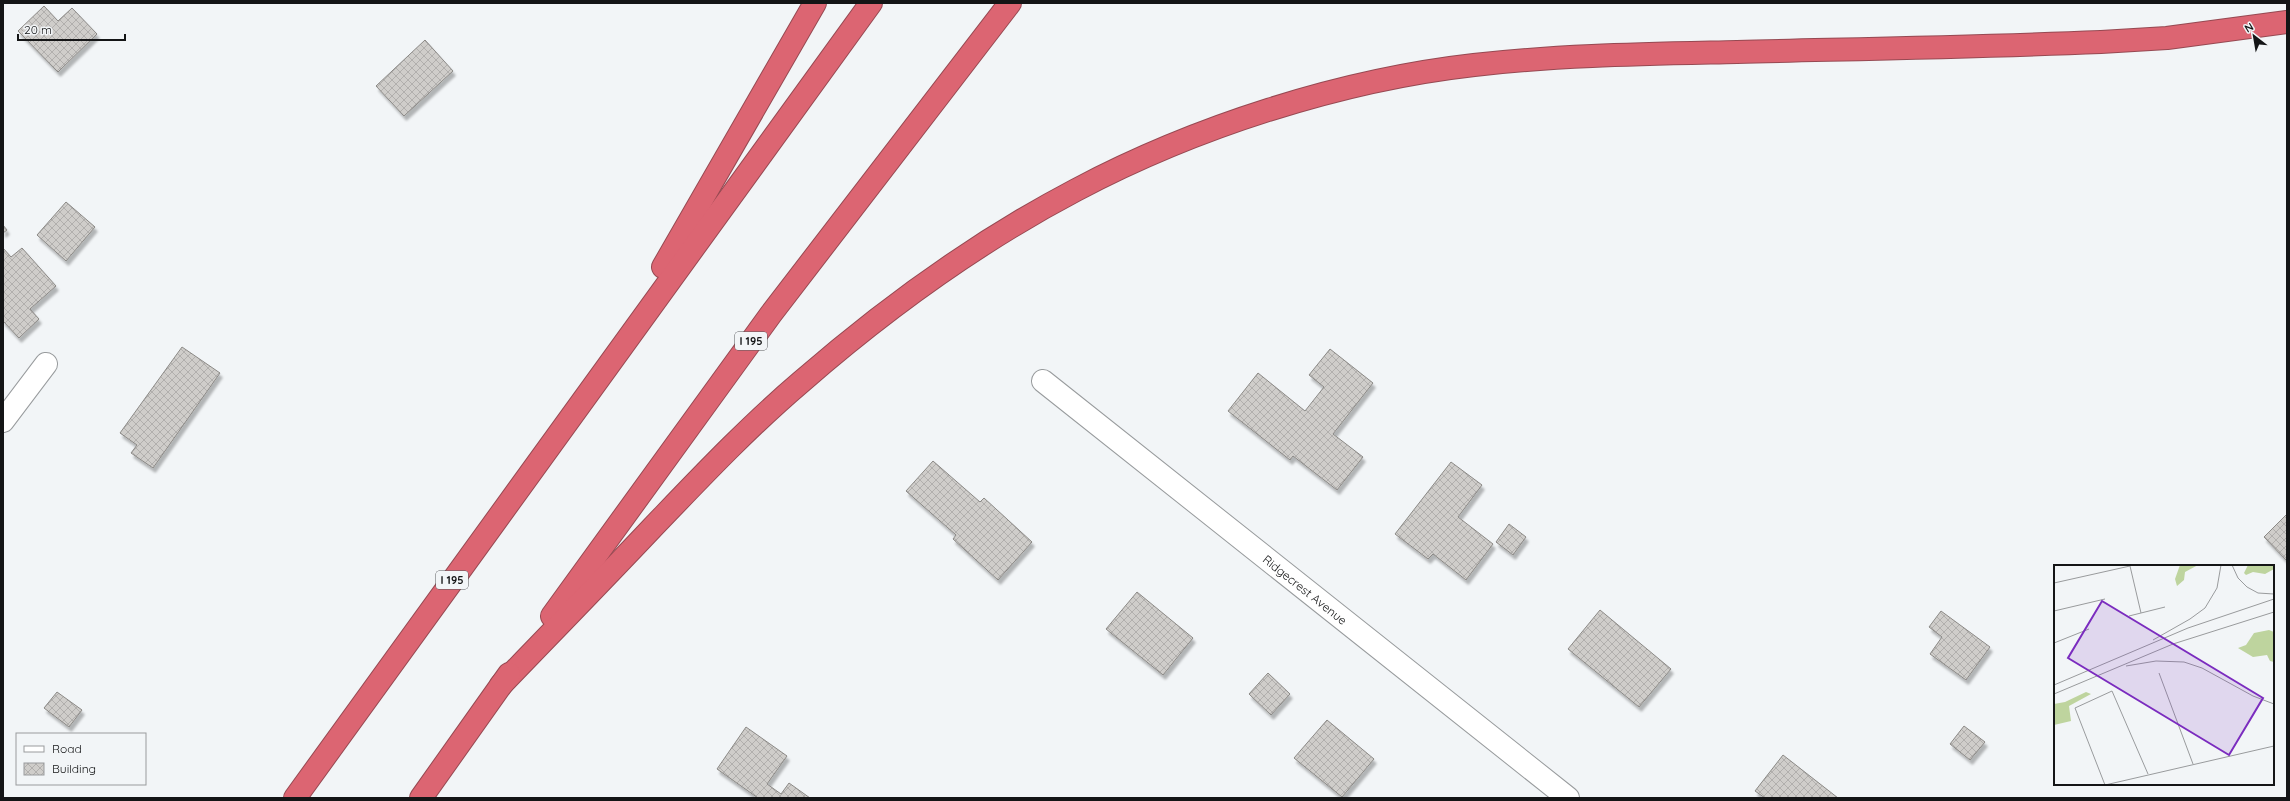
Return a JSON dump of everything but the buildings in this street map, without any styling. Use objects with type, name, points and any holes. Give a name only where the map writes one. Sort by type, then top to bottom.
[{"type":"highway","points":[[609,362],[815,3]]},
{"type":"highway","name":"I 195","points":[[295,798],[870,3]]},
{"type":"highway","name":"I 195","points":[[421,798],[501,685],[771,314],[1010,3]]},
{"type":"highway","points":[[501,685],[721,456],[799,384],[866,328],[934,276],[1005,230],[1078,188],[1155,153],[1238,120],[1321,95],[1390,79],[1484,64],[1625,55],[2101,42],[2167,38],[2287,22]]},
{"type":"street","points":[[3,421],[46,364]]},
{"type":"street","name":"Ridgecrest Avenue","points":[[1043,381],[1568,798]]}]
